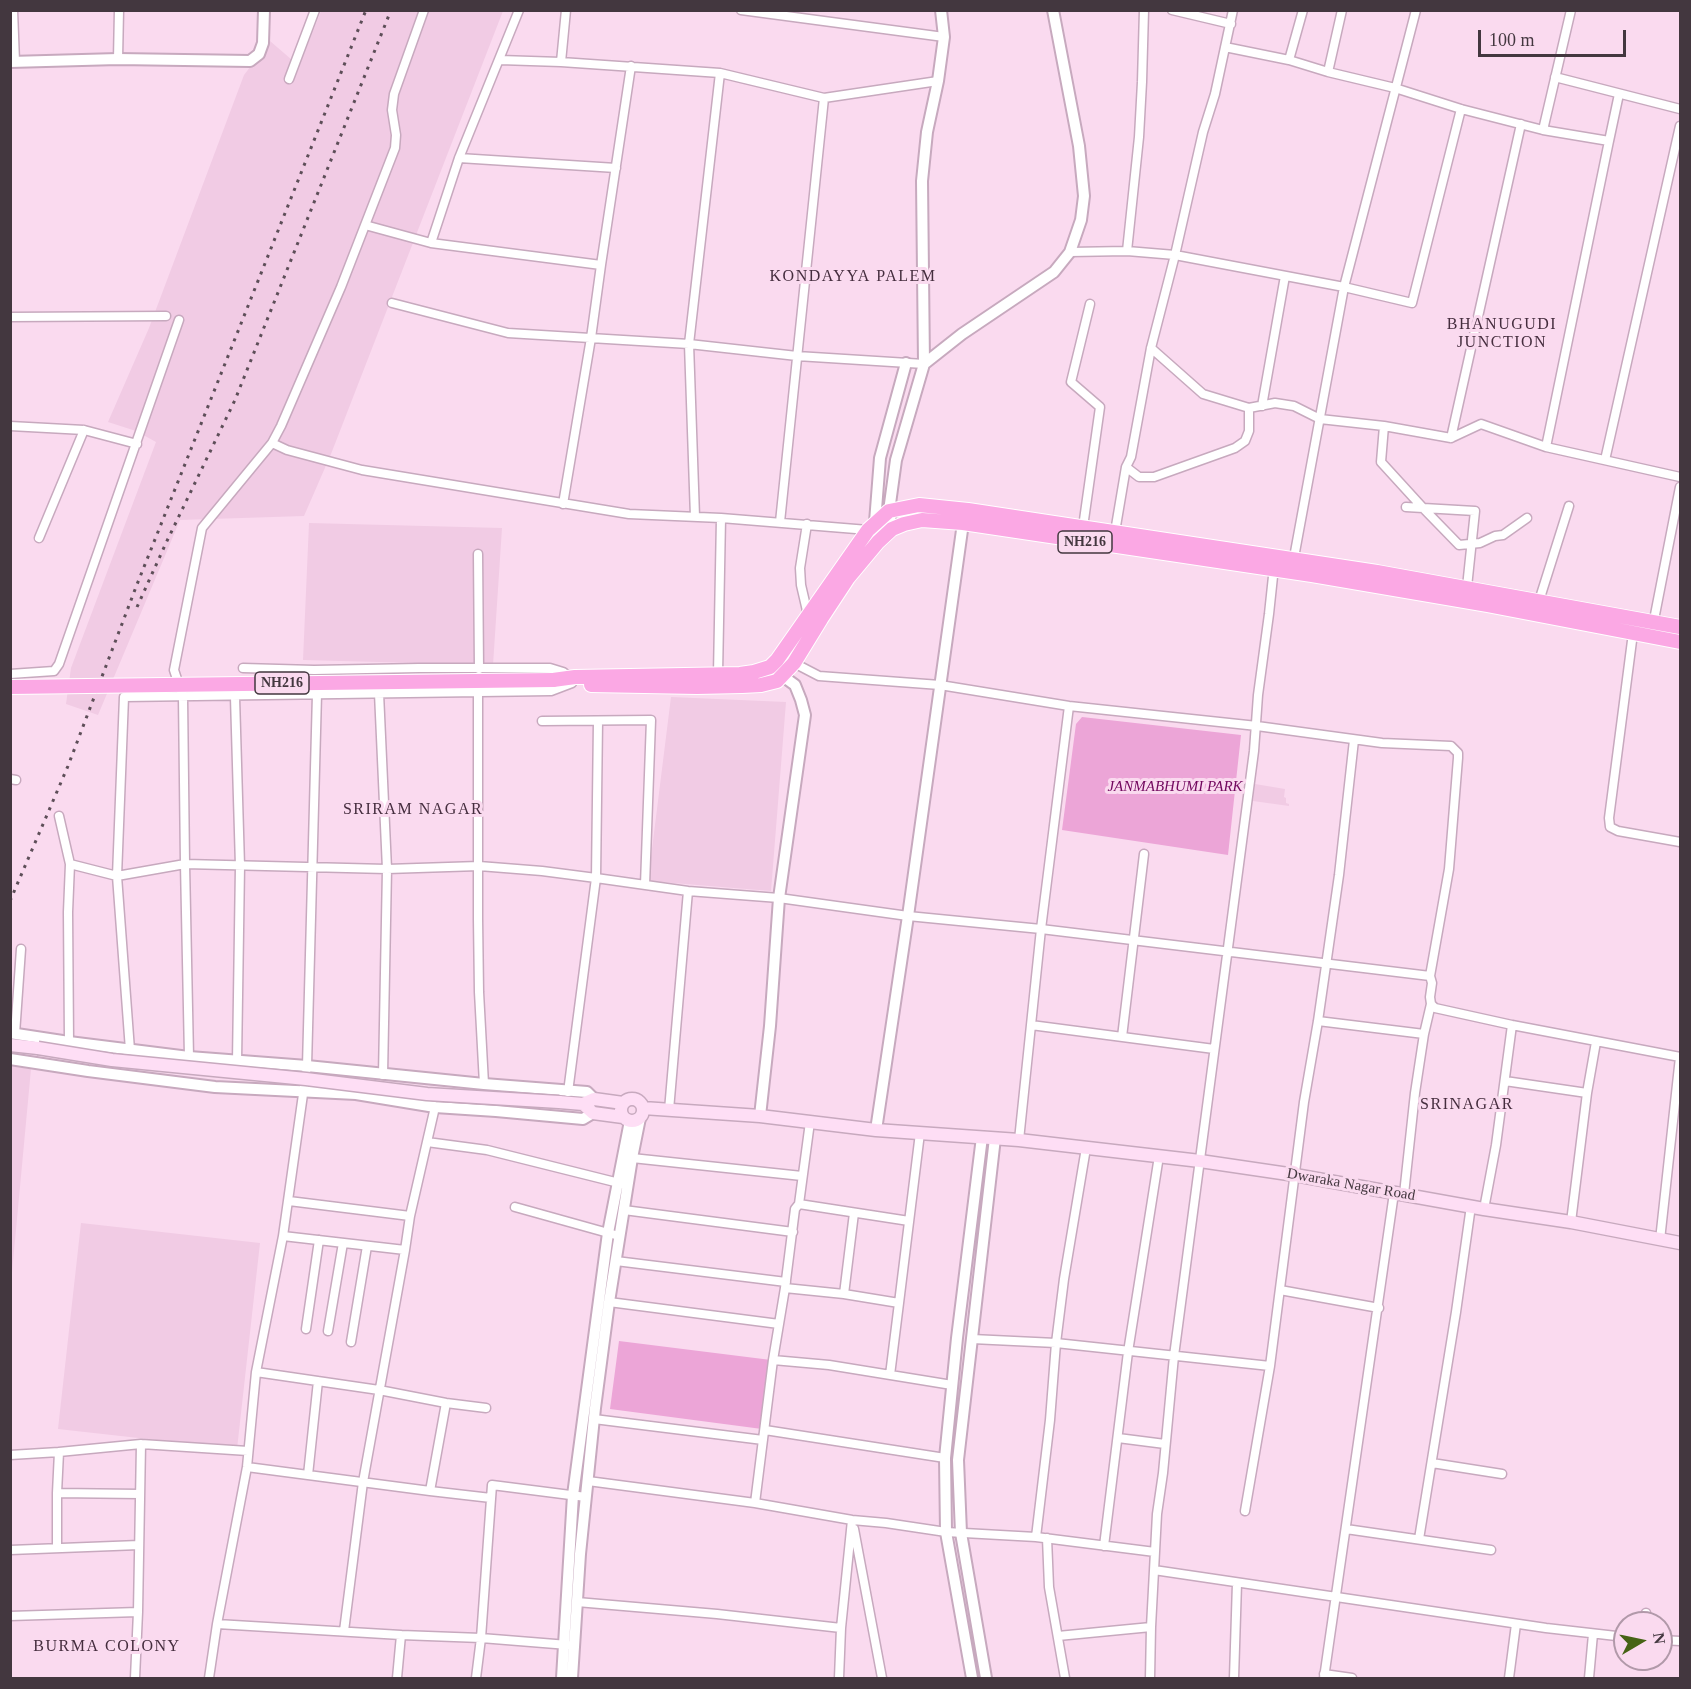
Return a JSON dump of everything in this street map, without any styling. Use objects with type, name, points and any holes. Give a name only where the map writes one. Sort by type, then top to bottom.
[{"type":"highway","name":"NH216","points":[[10,687],[565,680],[754,672],[770,666],[777,660],[872,526],[890,511],[920,505],[1115,532],[1274,563]]},
{"type":"highway","name":"NH216","points":[[565,680],[576,685],[601,686],[770,684],[783,676],[794,663],[849,578],[878,542],[892,529],[922,520],[963,523],[1467,587],[1680,627]]},
{"type":"highway","name":"NH216","points":[[1293,566],[1680,642]]},
{"type":"main road","points":[[12,1037],[112,1060],[306,1079],[427,1094],[559,1102],[623,1103],[632,1098],[639,1101],[634,1116]]},
{"type":"main road","points":[[588,1102],[593,1113],[634,1116]]},
{"type":"main road","points":[[623,1103],[621,1110],[634,1116]]},
{"type":"main road","name":"Dwaraka Nagar Road","points":[[634,1116],[669,1110],[760,1116],[876,1130],[1019,1140],[1159,1156],[1295,1175],[1680,1243]]},
{"type":"street","points":[[13,10],[13,62],[118,59],[250,61],[259,54],[263,43],[264,10]]},
{"type":"street","points":[[118,59],[119,10]]},
{"type":"street","points":[[289,79],[315,10]]},
{"type":"street","points":[[189,1057],[183,697],[174,670],[202,528],[272,443],[341,287],[395,147],[396,135],[392,110],[394,94],[424,10]]},
{"type":"street","points":[[431,243],[459,158],[519,10]]},
{"type":"street","points":[[561,62],[566,10]]},
{"type":"street","points":[[741,10],[944,37]]},
{"type":"street","points":[[892,529],[890,511],[896,460],[924,364],[922,181],[927,132],[938,81],[944,37],[941,10]]},
{"type":"street","points":[[392,303],[508,333],[689,344],[797,356],[924,364],[962,334],[1054,272],[1070,252],[1081,219],[1084,196],[1079,146],[1053,10]]},
{"type":"street","points":[[1128,251],[1139,137],[1144,10]]},
{"type":"street","points":[[1172,10],[1231,24]]},
{"type":"street","points":[[1115,532],[1151,348],[1203,132],[1215,94],[1233,10]]},
{"type":"street","points":[[1289,60],[1303,10]]},
{"type":"street","points":[[1328,72],[1342,10]]},
{"type":"street","points":[[1293,566],[1344,287],[1416,10]]},
{"type":"street","points":[[1543,130],[1571,10]]},
{"type":"street","points":[[1225,47],[1289,60],[1543,130],[1609,141]]},
{"type":"street","points":[[500,60],[720,73],[824,98],[938,81]]},
{"type":"street","points":[[563,504],[591,338],[632,66]]},
{"type":"street","points":[[695,517],[689,344],[720,73]]},
{"type":"street","points":[[1555,77],[1680,109]]},
{"type":"street","points":[[1546,447],[1620,93]]},
{"type":"street","points":[[780,522],[824,98]]},
{"type":"street","points":[[1070,252],[1128,251],[1175,255],[1344,287],[1412,303],[1461,109]]},
{"type":"street","points":[[1451,438],[1521,124]]},
{"type":"street","points":[[1605,460],[1680,126]]},
{"type":"street","points":[[459,158],[616,168]]},
{"type":"street","points":[[365,225],[431,243],[601,265]]},
{"type":"street","points":[[1262,406],[1285,276]]},
{"type":"street","points":[[1083,527],[1100,407],[1071,382],[1090,304]]},
{"type":"street","points":[[10,316],[166,316]]},
{"type":"street","points":[[10,674],[54,671],[59,664],[179,320]]},
{"type":"street","points":[[1151,348],[1203,394],[1250,408],[1275,403],[1294,406],[1320,418],[1451,438],[1481,424],[1546,447],[1680,477]]},
{"type":"street","points":[[272,443],[287,450],[362,470],[628,514],[872,526],[880,458],[906,363]]},
{"type":"street","points":[[1126,467],[1139,477],[1154,477],[1235,448],[1245,441],[1249,431],[1250,408]]},
{"type":"street","points":[[10,426],[84,430],[137,444]]},
{"type":"street","points":[[1384,426],[1381,462],[1459,544],[1480,543],[1503,535],[1527,518]]},
{"type":"street","points":[[39,538],[84,430]]},
{"type":"street","points":[[1650,636],[1680,487]]},
{"type":"street","points":[[1539,601],[1569,506]]},
{"type":"street","points":[[1406,507],[1474,510],[1467,587]]},
{"type":"street","points":[[718,674],[721,518]]},
{"type":"street","points":[[876,1130],[963,523]]},
{"type":"street","points":[[807,524],[800,568],[801,585],[808,615]]},
{"type":"street","points":[[478,554],[479,669]]},
{"type":"street","points":[[1150,1678],[1157,1514],[1174,1356],[1257,726],[1258,695],[1274,563]]},
{"type":"street","points":[[1633,633],[1609,818],[1610,827],[1618,831],[1680,842]]},
{"type":"street","points":[[794,663],[819,676],[940,685],[1069,706],[1257,726],[1354,740],[1451,746],[1458,753],[1449,869],[1431,976],[1431,1004],[1378,1308],[1324,1676],[1352,1678]]},
{"type":"street","points":[[760,1116],[770,1026],[779,898],[805,715],[795,685],[770,666]]},
{"type":"street","points":[[130,1050],[117,876],[124,697],[551,691],[565,680],[563,672],[550,668],[314,670],[243,668]]},
{"type":"street","points":[[478,692],[479,992],[484,1084]]},
{"type":"street","points":[[379,693],[387,869],[383,1075]]},
{"type":"street","points":[[209,1678],[247,1467],[256,1372],[289,1201],[307,1066],[317,694]]},
{"type":"street","points":[[235,697],[240,866],[237,1061]]},
{"type":"street","points":[[1019,1140],[1041,929],[1069,706]]},
{"type":"street","points":[[542,721],[651,720],[645,885]]},
{"type":"street","points":[[568,1092],[596,878],[598,721]]},
{"type":"street","points":[[1245,1511],[1270,1366],[1304,1102],[1339,875],[1354,740]]},
{"type":"street","points":[[60,816],[70,864],[69,1042]]},
{"type":"street","points":[[1122,1037],[1144,854]]},
{"type":"street","points":[[70,864],[117,876],[185,864],[387,869],[479,866],[543,871],[688,891],[779,898],[908,916],[1133,939],[1431,976]]},
{"type":"street","points":[[669,1110],[688,891]]},
{"type":"street","points":[[21,949],[12,1037],[189,1057],[587,1092],[588,1102]]},
{"type":"street","points":[[1431,1004],[1435,1008],[1512,1025],[1680,1057],[1660,1240]]},
{"type":"street","points":[[1318,1021],[1424,1034]]},
{"type":"street","points":[[1031,1025],[1214,1048]]},
{"type":"street","points":[[1484,1209],[1496,1145],[1512,1025]]},
{"type":"street","points":[[1571,1222],[1587,1093],[1596,1042]]},
{"type":"street","points":[[10,1059],[215,1087],[356,1094],[435,1107],[496,1110],[583,1119],[593,1113]]},
{"type":"street","points":[[1504,1081],[1587,1093]]},
{"type":"street","points":[[344,1631],[363,1482],[410,1216],[435,1107]]},
{"type":"street","points":[[562,1678],[577,1602],[594,1419],[616,1261],[614,1234],[624,1210],[623,1184],[632,1158],[634,1116]]},
{"type":"street","points":[[572,1678],[568,1645],[573,1496],[634,1116]]},
{"type":"street","points":[[754,1503],[795,1209],[799,1204],[810,1122]]},
{"type":"street","points":[[890,1375],[920,1133]]},
{"type":"street","points":[[972,1678],[946,1532],[945,1458],[982,1137]]},
{"type":"street","points":[[986,1678],[961,1533],[958,1460],[995,1138]]},
{"type":"street","points":[[427,1142],[487,1150],[623,1184]]},
{"type":"street","points":[[1036,1537],[1064,1279],[1086,1148]]},
{"type":"street","points":[[1104,1546],[1128,1352],[1159,1156]]},
{"type":"street","points":[[632,1158],[802,1176]]},
{"type":"street","points":[[289,1201],[410,1216]]},
{"type":"street","points":[[799,1204],[909,1221]]},
{"type":"street","points":[[1419,1539],[1471,1206]]},
{"type":"street","points":[[515,1208],[614,1234]]},
{"type":"street","points":[[624,1210],[793,1232]]},
{"type":"street","points":[[844,1294],[854,1213]]},
{"type":"street","points":[[283,1236],[405,1250]]},
{"type":"street","points":[[306,1329],[319,1240]]},
{"type":"street","points":[[328,1331],[344,1243]]},
{"type":"street","points":[[351,1342],[367,1246]]},
{"type":"street","points":[[616,1261],[899,1303]]},
{"type":"street","points":[[1280,1290],[1378,1308]]},
{"type":"street","points":[[609,1302],[779,1324]]},
{"type":"street","points":[[972,1339],[1056,1343],[1270,1366]]},
{"type":"street","points":[[773,1360],[829,1365],[952,1385]]},
{"type":"street","points":[[256,1372],[486,1408]]},
{"type":"street","points":[[309,1475],[318,1381]]},
{"type":"street","points":[[430,1491],[446,1402]]},
{"type":"street","points":[[594,1419],[763,1440]]},
{"type":"street","points":[[765,1430],[945,1458]]},
{"type":"street","points":[[1118,1438],[1166,1444]]},
{"type":"street","points":[[10,1455],[141,1444],[248,1451]]},
{"type":"street","points":[[135,1678],[141,1444]]},
{"type":"street","points":[[57,1548],[59,1452]]},
{"type":"street","points":[[1432,1463],[1502,1474]]},
{"type":"street","points":[[247,1467],[491,1498]]},
{"type":"street","points":[[588,1481],[946,1532],[1047,1538],[1155,1552]]},
{"type":"street","points":[[476,1678],[492,1485],[586,1497]]},
{"type":"street","points":[[57,1492],[141,1494]]},
{"type":"street","points":[[839,1678],[841,1628],[852,1520]]},
{"type":"street","points":[[852,1520],[882,1678]]},
{"type":"street","points":[[1346,1529],[1491,1550]]},
{"type":"street","points":[[1047,1538],[1049,1587],[1065,1678]]},
{"type":"street","points":[[10,1550],[140,1545]]},
{"type":"street","points":[[1154,1570],[1516,1624],[1613,1635]]},
{"type":"street","points":[[1234,1678],[1237,1582]]},
{"type":"street","points":[[577,1602],[841,1628]]},
{"type":"street","points":[[10,1616],[138,1612]]},
{"type":"street","points":[[217,1624],[568,1645]]},
{"type":"street","points":[[1509,1678],[1516,1624]]},
{"type":"street","points":[[1058,1636],[1151,1627]]},
{"type":"street","points":[[1589,1678],[1593,1634]]},
{"type":"street","points":[[397,1678],[401,1635]]},
{"type":"shaded area","points":[[321,11],[503,11],[331,454],[304,516],[180,520],[98,715],[66,704],[71,668],[156,442],[136,431],[108,422],[149,328],[244,75],[270,41],[299,66]]},
{"type":"shaded area","points":[[309,523],[502,528],[493,665],[303,660]]},
{"type":"shaded area","points":[[671,697],[786,702],[771,891],[648,881]]},
{"type":"shaded area","points":[[1255,784],[1285,789],[1284,797],[1289,806],[1253,801]]},
{"type":"shaded area","points":[[10,1066],[31,1069],[11,1283]]},
{"type":"shaded area","points":[[81,1223],[260,1243],[237,1449],[58,1429]]},
{"type":"green space","name":"JANMABHUMI PARK","points":[[1082,717],[1241,735],[1228,855],[1062,830],[1076,724]]},
{"type":"green space","points":[[619,1341],[771,1360],[762,1429],[610,1409]]},
{"type":"railway","points":[[10,901],[68,766],[136,587],[366,10]]},
{"type":"railway","points":[[137,607],[235,400],[391,10]]},
{"type":"district","name":"KONDAYYA PALEM","points":[[853,277]]},
{"type":"district","name":"BHANUGUDI JUNCTION","points":[[1502,334]]},
{"type":"district","name":"SRIRAM NAGAR","points":[[413,810]]},
{"type":"district","name":"SRINAGAR","points":[[1467,1105]]},
{"type":"district","name":"BURMA COLONY","points":[[107,1647]]}]
